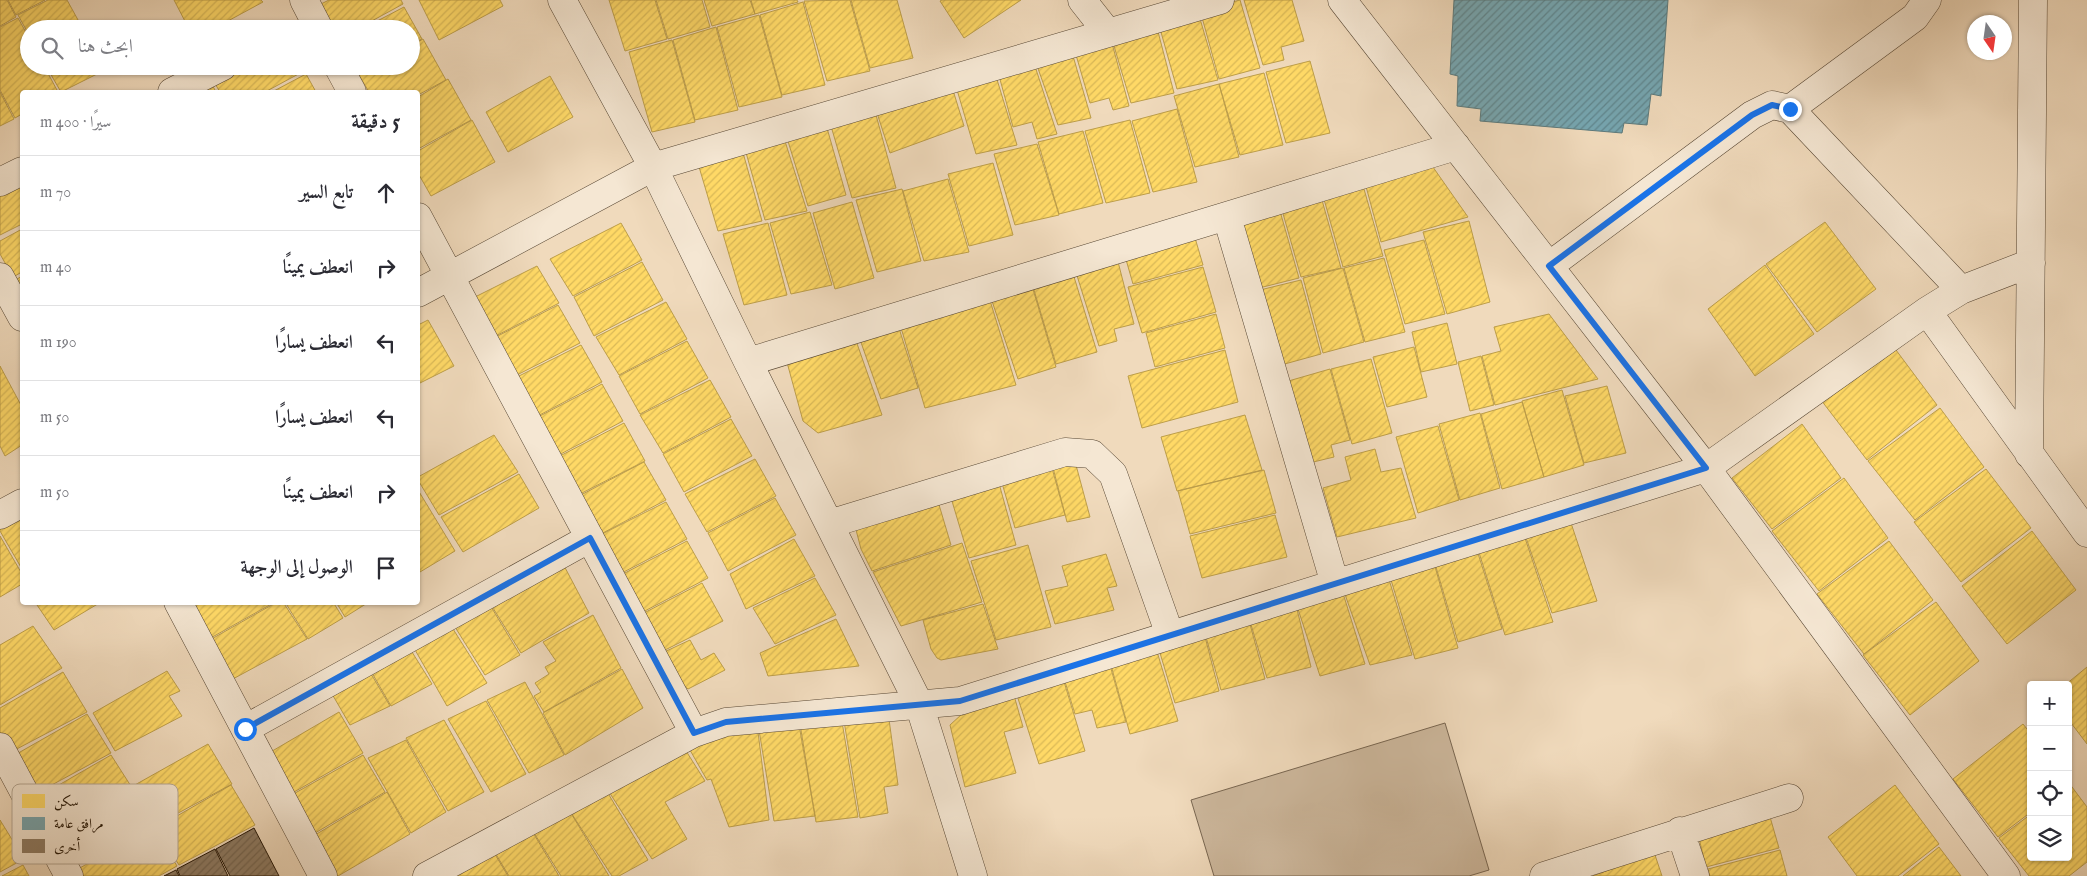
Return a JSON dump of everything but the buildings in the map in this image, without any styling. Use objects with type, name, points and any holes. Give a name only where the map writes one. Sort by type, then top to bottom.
[{"type":"street","points":[[562,0],[653,167],[919,704],[973,876]]},
{"type":"street","points":[[1082,0],[1108,33]]},
{"type":"street","points":[[420,291],[653,167],[1220,0]]},
{"type":"street","points":[[1342,0],[1706,468],[2006,876]]},
{"type":"street","points":[[1790,109],[1915,17],[1927,0]]},
{"type":"street","points":[[2029,454],[2033,0]]},
{"type":"street","points":[[176,90],[205,75]]},
{"type":"street","points":[[343,75],[351,90]]},
{"type":"street","points":[[1549,266],[1752,115],[1772,105],[1790,109],[1961,290]]},
{"type":"street","points":[[748,362],[1456,146]]},
{"type":"street","points":[[0,182],[20,172]]},
{"type":"street","points":[[1227,217],[1335,584]]},
{"type":"street","points":[[420,221],[694,733]]},
{"type":"street","points":[[427,876],[694,733],[726,722],[960,701],[1706,468],[1927,311],[1961,290],[2031,263]]},
{"type":"street","points":[[0,277],[20,313]]},
{"type":"street","points":[[1927,311],[2087,533]]},
{"type":"street","points":[[829,524],[1065,452],[1092,454],[1113,474],[1170,635]]},
{"type":"street","points":[[0,515],[20,504]]},
{"type":"street","points":[[245,729],[590,538]]},
{"type":"street","points":[[180,605],[323,876]]},
{"type":"street","points":[[0,747],[20,784]]},
{"type":"street","points":[[1544,876],[1680,831],[1789,798]]},
{"type":"street","points":[[1680,831],[1695,876]]},
{"type":"street","points":[[63,864],[69,876]]},
{"type":"shaded area","points":[[1445,723],[1489,870],[1469,876],[1214,876],[1191,800]]},
{"type":"route","points":[[245,729],[590,538],[694,733],[726,722],[960,701],[1706,468],[1549,266],[1752,115],[1772,105],[1790,109]]}]
